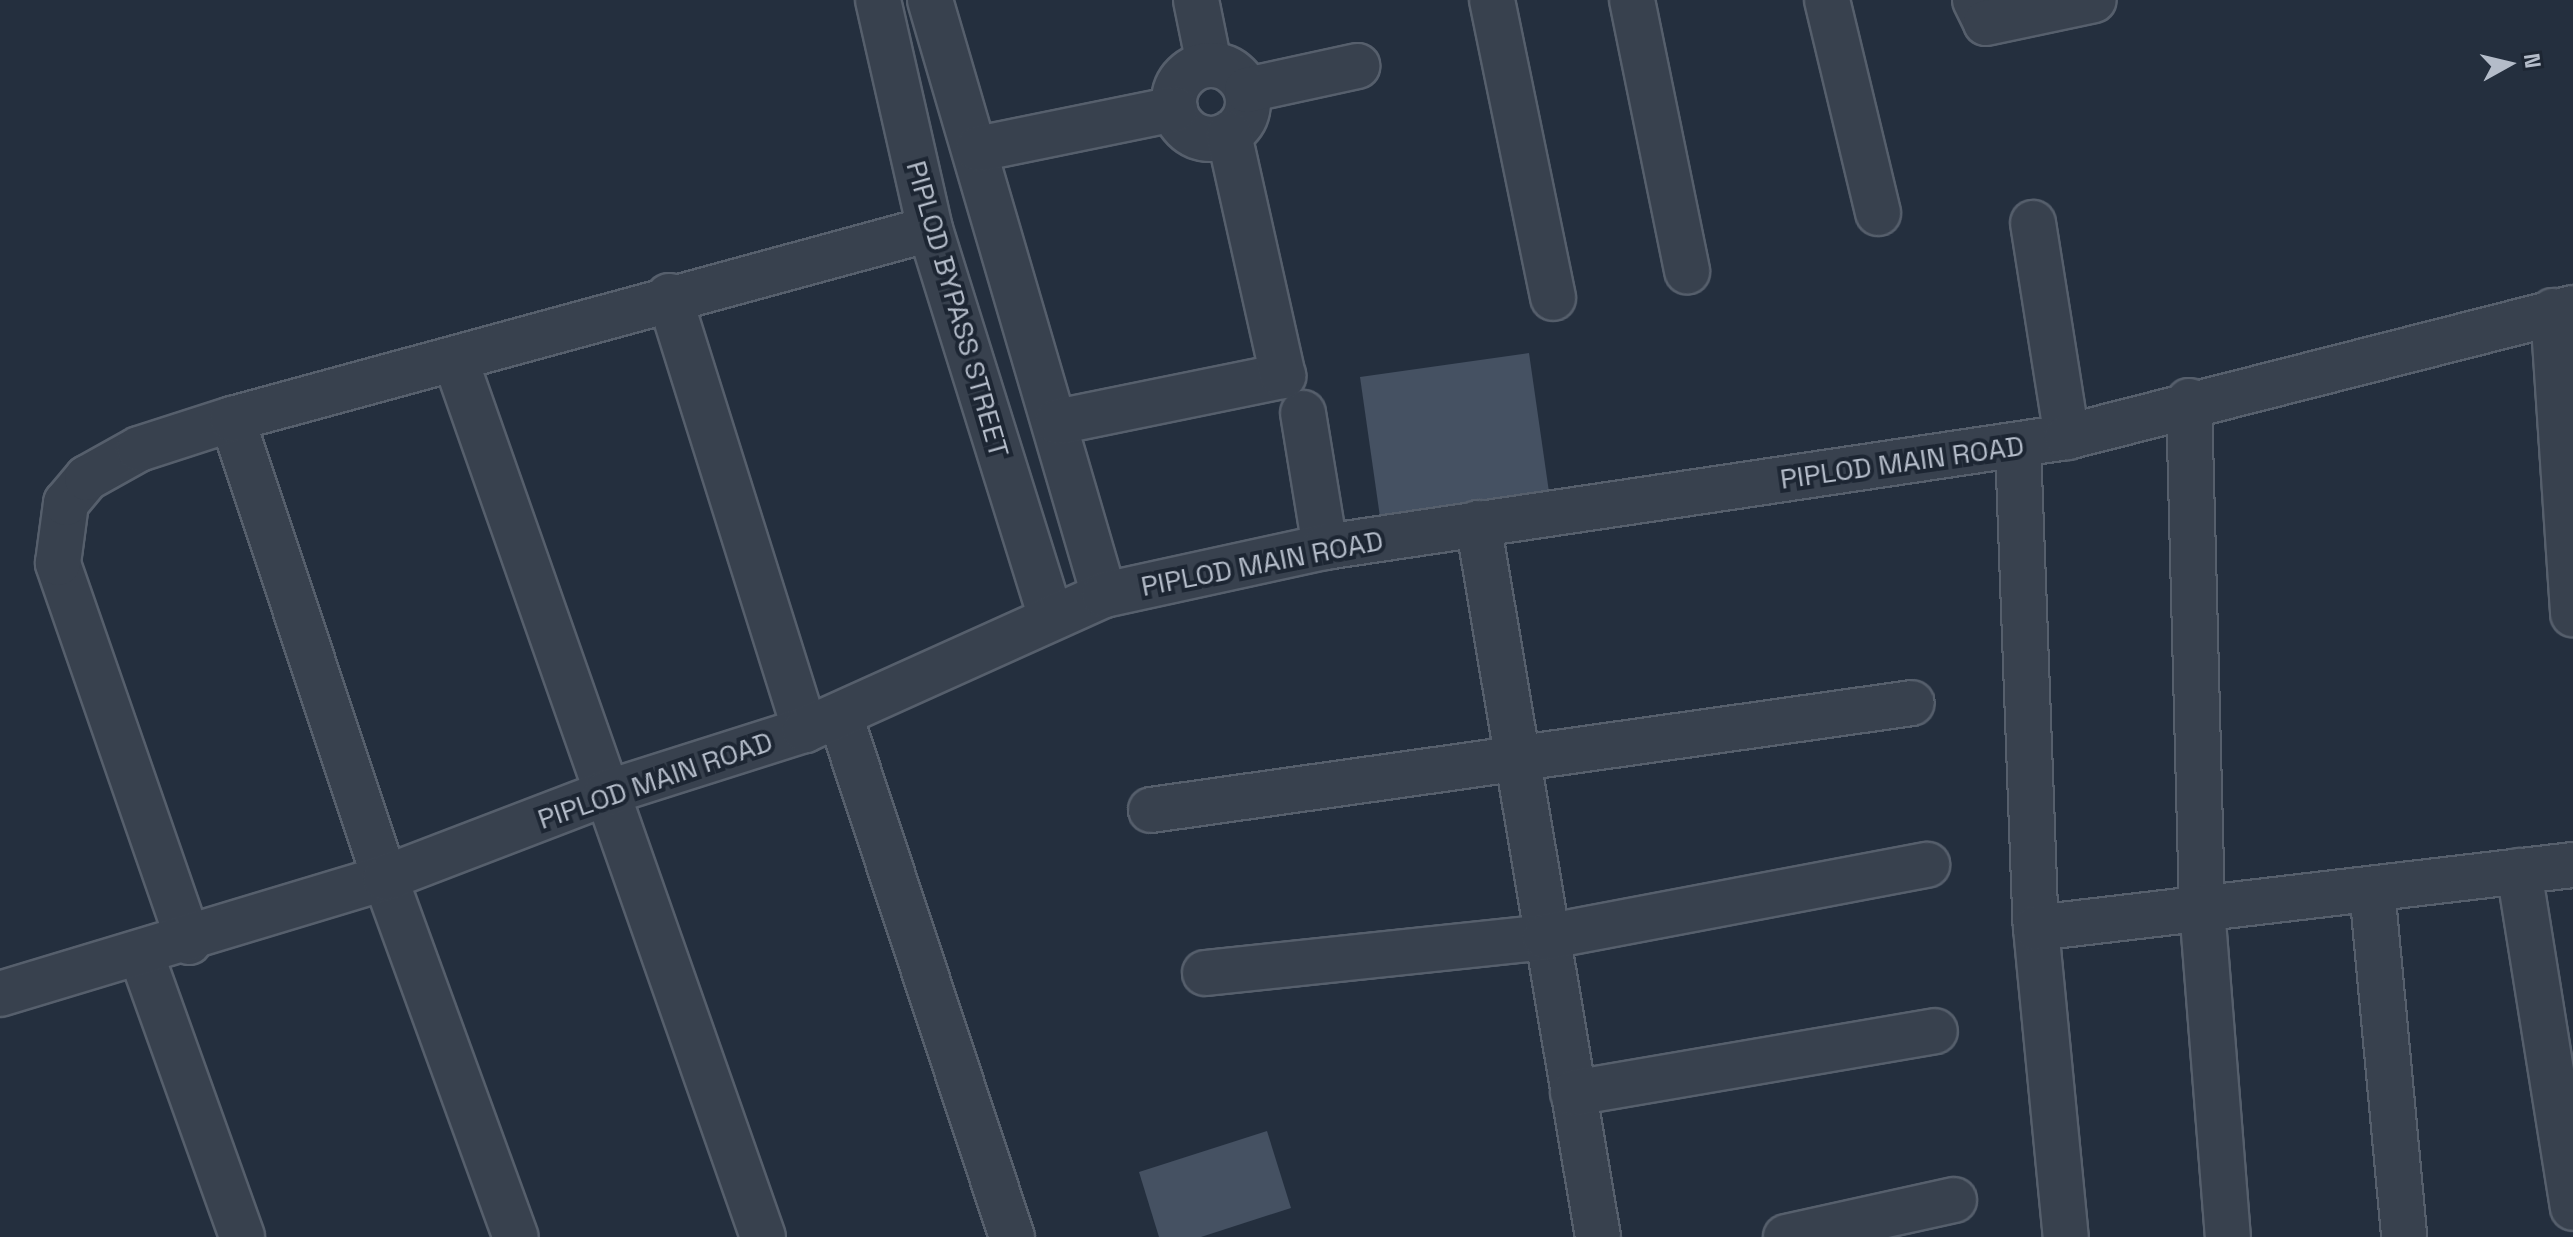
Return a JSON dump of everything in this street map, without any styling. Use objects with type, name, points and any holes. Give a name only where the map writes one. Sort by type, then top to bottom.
[{"type":"street","name":"PIPLOD BYPASS STREET","points":[[878,0],[930,229],[1050,615]]},
{"type":"street","points":[[930,0],[978,149],[1104,595]]},
{"type":"street","points":[[1196,0],[1209,64]]},
{"type":"street","points":[[1492,0],[1553,298]]},
{"type":"street","points":[[1632,0],[1687,271]]},
{"type":"street","points":[[1827,0],[1878,213]]},
{"type":"street","points":[[1975,0],[1986,23],[2094,0]]},
{"type":"street","points":[[1209,64],[1232,70],[1247,90],[1246,116],[1229,134],[1194,135],[1175,109],[1179,83],[1209,64]]},
{"type":"street","points":[[1247,90],[1357,66]]},
{"type":"street","points":[[978,149],[1175,109]]},
{"type":"street","points":[[1057,422],[1283,376],[1229,134]]},
{"type":"street","points":[[2033,223],[2067,437]]},
{"type":"street","points":[[189,942],[66,597],[58,529],[66,503],[109,461],[232,419],[455,359],[669,296],[930,229]]},
{"type":"street","points":[[669,296],[1012,1237]]},
{"type":"street","points":[[2563,310],[2573,614]]},
{"type":"street","name":"PIPLOD MAIN ROAD","points":[[0,994],[142,957],[385,878],[606,793],[823,723],[1050,615],[1104,595],[1325,547],[2067,437],[2189,401],[2563,310]]},
{"type":"street","points":[[455,359],[763,1237]]},
{"type":"street","points":[[2189,401],[2202,908],[2228,1237]]},
{"type":"street","points":[[1303,413],[1325,547]]},
{"type":"street","points":[[232,419],[385,878],[516,1237]]},
{"type":"street","points":[[2018,446],[2036,928],[2066,1237]]},
{"type":"street","points":[[1478,523],[1513,756],[1598,1237]]},
{"type":"street","points":[[1151,810],[1513,756],[1912,703]]},
{"type":"street","points":[[1205,973],[1545,937],[1927,865]]},
{"type":"street","points":[[2036,928],[2573,865]]},
{"type":"street","points":[[2519,871],[2573,1208]]},
{"type":"street","points":[[2372,889],[2404,1237]]},
{"type":"street","points":[[142,957],[242,1237]]},
{"type":"street","points":[[1573,1093],[1935,1031]]},
{"type":"street","points":[[1786,1237],[1954,1200]]},
{"type":"building","points":[[1529,353],[1550,499],[1381,524],[1360,377]]},
{"type":"building","points":[[1267,1131],[1291,1208],[1201,1237],[1159,1237],[1139,1172]]}]
